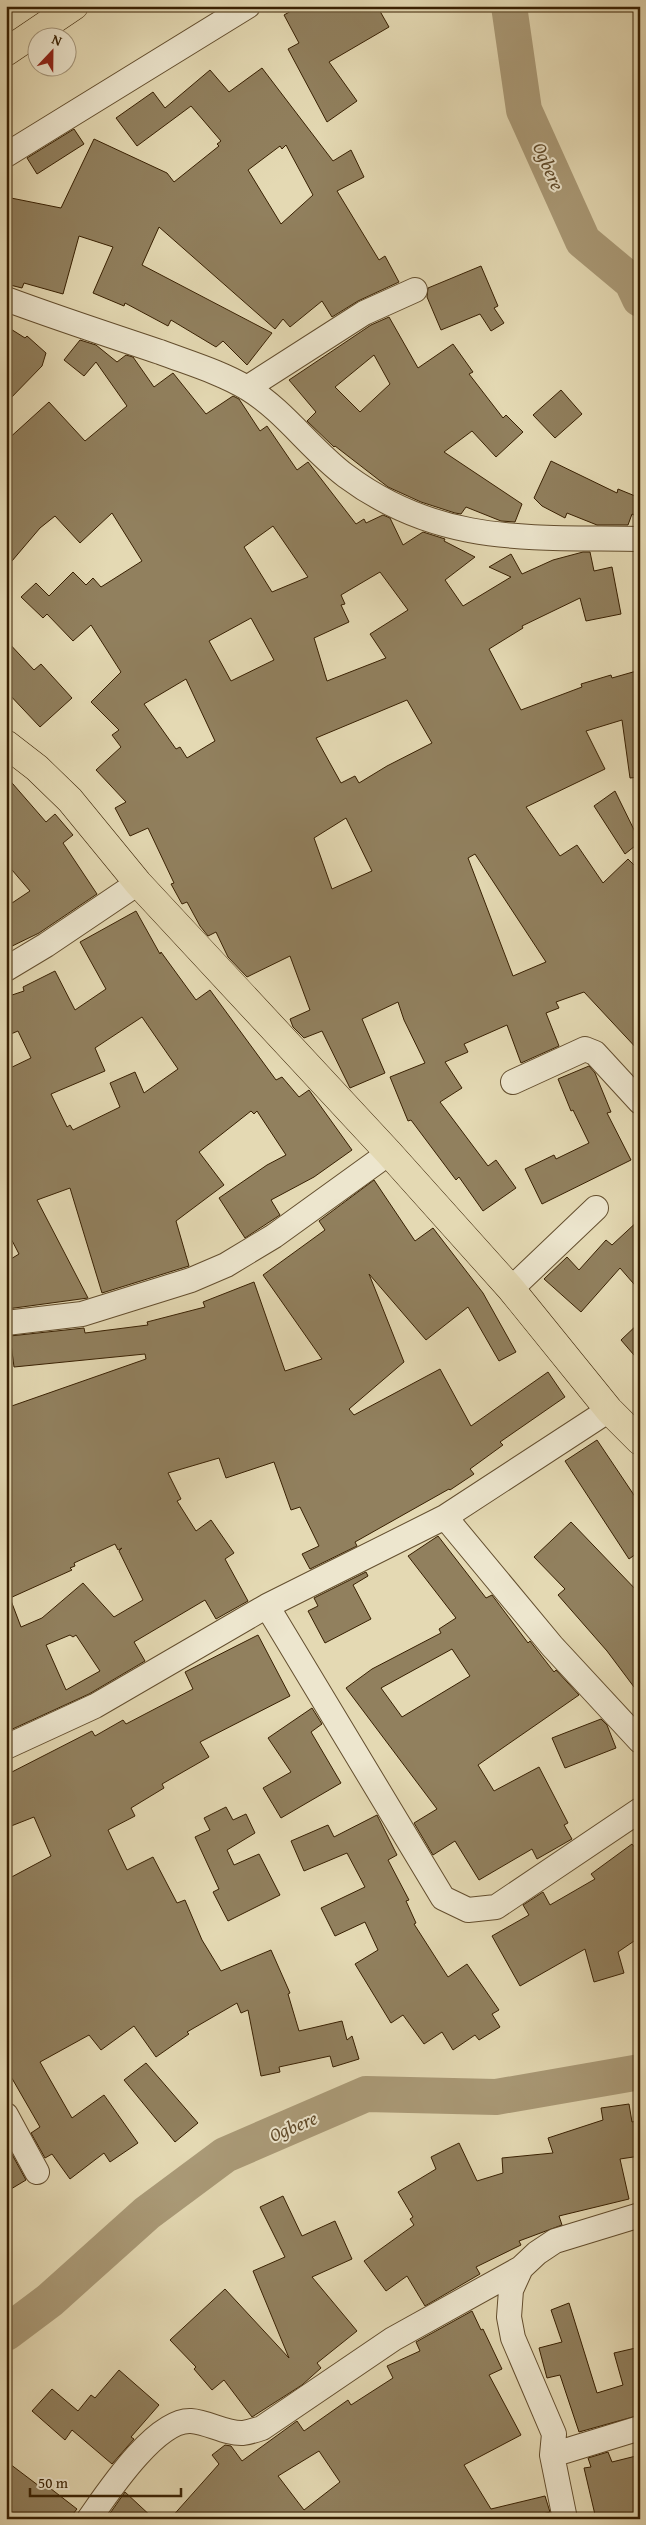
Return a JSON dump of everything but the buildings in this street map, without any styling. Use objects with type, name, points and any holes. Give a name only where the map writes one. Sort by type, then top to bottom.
[{"type":"main road","points":[[6,52],[74,6]]},
{"type":"main road","points":[[6,744],[37,768],[70,800],[138,883],[389,1153],[511,1289],[609,1410],[640,1441]]},
{"type":"street","points":[[6,155],[248,6]]},
{"type":"street","points":[[248,388],[364,313],[415,290]]},
{"type":"street","points":[[6,298],[210,370],[248,388],[346,476],[390,503],[425,518],[466,531],[514,538],[640,539]]},
{"type":"street","points":[[6,969],[46,945],[138,883]]},
{"type":"street","points":[[513,1082],[585,1049],[595,1052],[640,1102]]},
{"type":"street","points":[[6,1323],[82,1314],[191,1280],[217,1268],[274,1236],[389,1153]]},
{"type":"street","points":[[511,1289],[596,1208]]},
{"type":"street","points":[[6,1747],[95,1706],[267,1606],[445,1517],[609,1410]]},
{"type":"street","points":[[445,1517],[552,1646],[640,1741]]},
{"type":"street","points":[[267,1606],[442,1898],[468,1910],[496,1906],[640,1810]]},
{"type":"street","points":[[6,2115],[37,2172]]},
{"type":"street","points":[[89,2519],[119,2475],[165,2428],[178,2422],[192,2421],[242,2433],[262,2428],[393,2339],[521,2268],[537,2253],[555,2242],[640,2216]]},
{"type":"street","points":[[521,2268],[511,2290],[509,2317],[513,2338],[554,2434],[552,2455],[566,2519]]},
{"type":"street","points":[[552,2455],[640,2428]]},
{"type":"waterway","name":"Ogbere","points":[[509,6],[524,110],[583,241],[632,282],[640,299]]},
{"type":"waterway","name":"Ogbere","points":[[6,2333],[50,2300],[147,2213],[225,2155],[366,2094],[496,2097],[640,2072]]}]
